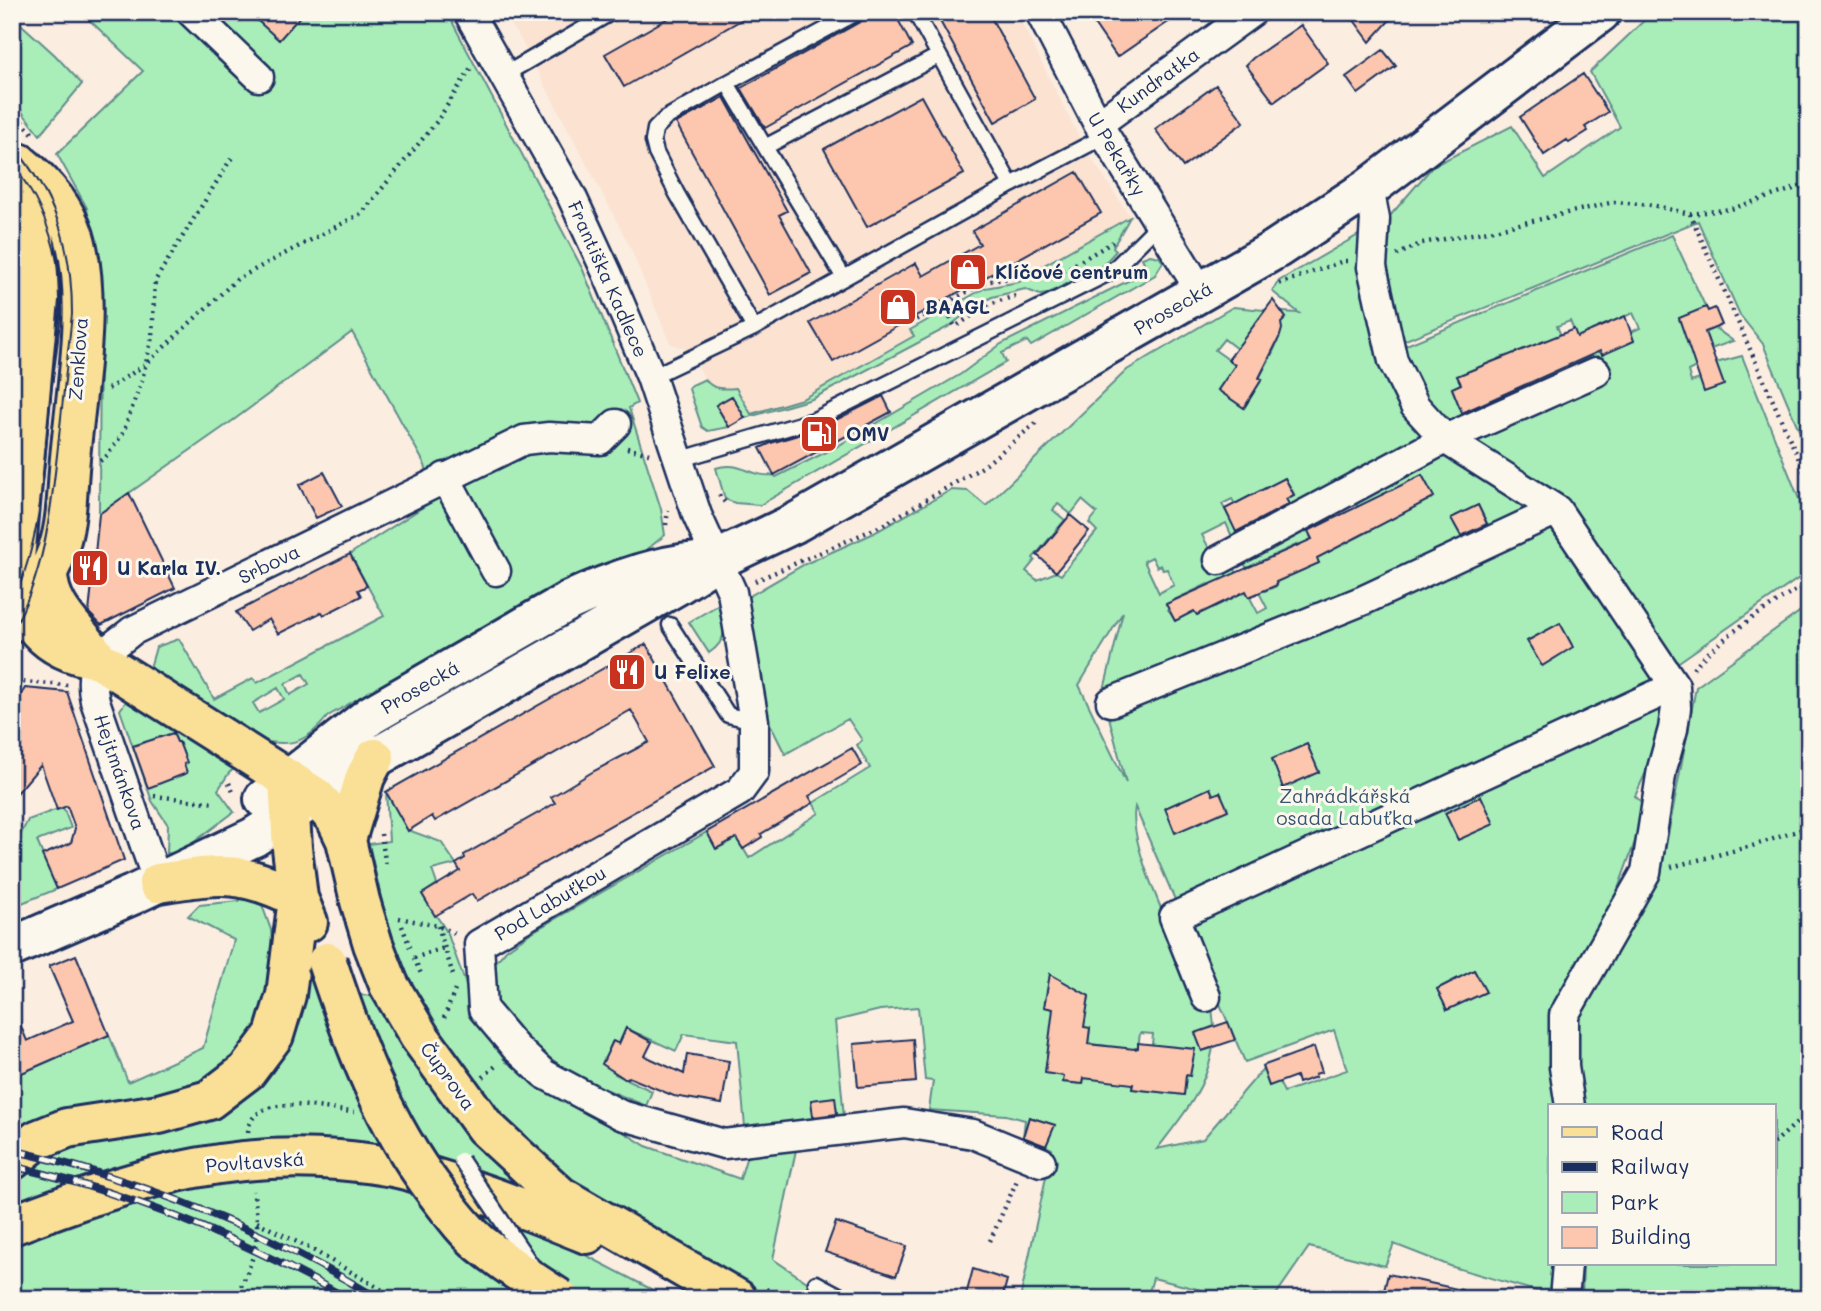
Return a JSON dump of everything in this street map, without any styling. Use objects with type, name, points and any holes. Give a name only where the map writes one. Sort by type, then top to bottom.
[{"type":"main road","name":"Prosecká","points":[[12,947],[158,883],[298,797],[375,758],[676,586],[725,576],[795,523],[1276,249],[1369,188],[1601,12]]},
{"type":"main road","points":[[15,159],[34,221],[39,299],[24,605]]},
{"type":"main road","name":"Prosecká","points":[[298,797],[371,715],[569,601],[596,589],[681,563],[725,576]]},
{"type":"main road","name":"Čuprova","points":[[98,659],[76,656],[24,605],[48,582],[54,604],[98,659],[298,797],[336,819],[346,840],[369,933],[389,985],[419,1036],[485,1127],[560,1196],[725,1292]]},
{"type":"main road","points":[[346,840],[365,777],[375,758]]},
{"type":"main road","points":[[12,1160],[37,1140],[67,1128],[159,1114],[209,1100],[247,1071],[274,1035],[283,1005],[298,898],[291,839],[298,797]]},
{"type":"main road","points":[[158,883],[217,874],[230,875],[261,882],[298,898],[327,962],[362,1064],[391,1125],[417,1167],[456,1219],[480,1243],[556,1296]]},
{"type":"main road","name":"Povltavská","points":[[12,1224],[130,1182],[203,1165],[289,1157],[356,1162],[404,1169],[502,1199],[725,1292]]},
{"type":"street","points":[[191,12],[259,78]]},
{"type":"street","name":"Františka Kadlece","points":[[468,12],[570,195],[607,273],[651,377],[697,515],[725,576]]},
{"type":"street","name":"U Pekařky","points":[[1040,12],[1101,130],[1201,292]]},
{"type":"street","name":"Kundratka","points":[[1101,130],[1252,12]]},
{"type":"street","points":[[1369,188],[1375,219],[1372,267],[1393,361],[1415,406],[1445,439],[1557,510],[1675,686],[1673,729],[1662,769],[1646,872],[1564,1015],[1564,1067],[1570,1104]]},
{"type":"street","points":[[1219,560],[1445,439],[1597,373]]},
{"type":"street","name":"Srbova","points":[[98,659],[132,631],[524,440],[608,432]]},
{"type":"street","points":[[446,477],[496,571]]},
{"type":"street","points":[[1111,702],[1364,600],[1557,510]]},
{"type":"street","name":"Pod Labuťkou","points":[[725,576],[754,721],[754,772],[740,790],[480,944],[483,1009],[515,1047],[544,1074],[621,1115],[724,1144],[904,1123],[973,1134],[1035,1159]]},
{"type":"street","name":"Hejtmánkova","points":[[98,659],[93,679],[95,701],[158,883]]},
{"type":"street","points":[[1206,997],[1174,918],[1675,686]]},
{"type":"street","points":[[1564,1299],[1567,1266]]},
{"type":"lane","points":[[504,75],[612,12]]},
{"type":"lane","points":[[754,328],[656,153],[654,132],[661,122],[727,83],[858,12]]},
{"type":"lane","points":[[915,12],[1011,185]]},
{"type":"lane","points":[[765,147],[938,56]]},
{"type":"lane","points":[[727,83],[844,278]]},
{"type":"lane","points":[[651,377],[754,328],[1011,185],[1101,130]]},
{"type":"lane","points":[[678,460],[814,420],[1111,272],[1160,223]]},
{"type":"lane","points":[[670,625],[728,715],[754,721]]},
{"type":"lane","points":[[461,1160],[556,1296]]},
{"type":"lane","points":[[816,1283],[846,1299]]},
{"type":"path","points":[[106,391],[146,364],[237,279],[362,213],[438,120],[487,44]]},
{"type":"path","points":[[94,466],[108,455],[123,433],[146,364],[152,337],[155,281],[234,154]]},
{"type":"path","points":[[1274,285],[1343,261],[1354,261],[1372,267],[1422,243],[1494,230],[1614,202],[1652,205],[1690,214],[1731,209],[1809,184]]},
{"type":"path","points":[[1690,214],[1809,482]]},
{"type":"path","points":[[1047,281],[1119,237]]},
{"type":"path","points":[[910,323],[985,282],[1068,268]]},
{"type":"path","points":[[946,334],[989,304],[1027,293]]},
{"type":"path","points":[[943,305],[955,327]]},
{"type":"path","points":[[725,576],[881,526],[984,466],[1040,420]]},
{"type":"path","points":[[608,432],[678,460]]},
{"type":"path","points":[[1675,686],[1711,649],[1757,613],[1809,583]]},
{"type":"path","points":[[15,692],[21,682],[69,685],[72,694]]},
{"type":"path","points":[[149,796],[216,803]]},
{"type":"path","points":[[1646,872],[1752,846],[1809,827]]},
{"type":"path","points":[[425,984],[399,918],[438,926],[480,944]]},
{"type":"path","points":[[437,1009],[442,1022],[457,986],[438,926]]},
{"type":"path","points":[[414,958],[444,948]]},
{"type":"path","points":[[1776,1141],[1809,1112]]},
{"type":"path","points":[[990,1241],[1035,1159]]},
{"type":"path","points":[[235,1299],[252,1264],[257,1239],[251,1180]]},
{"type":"path","points":[[257,1222],[309,1248],[398,1299]]},
{"type":"path","points":[[725,1292],[783,1299]]},
{"type":"shaded area","points":[[503,12],[1016,12],[1084,147],[1130,217],[1037,269],[998,276],[995,272],[905,322],[915,336],[802,399],[750,414],[736,388],[723,389],[708,384],[689,350],[670,343],[628,242],[520,38]]},
{"type":"green space","points":[[81,12],[447,12],[583,270],[637,403],[629,408],[661,509],[665,535],[645,551],[541,593],[328,716],[314,731],[300,740],[283,743],[262,741],[150,668],[156,647],[179,639],[214,699],[253,678],[257,683],[384,616],[350,554],[437,498],[424,463],[352,332],[235,419],[99,514],[100,306],[87,208],[57,154],[143,71]],"holes":[[[303,674],[309,684],[290,695],[285,684]],[[278,688],[284,699],[259,713],[253,703]]]},
{"type":"green space","points":[[1653,12],[1809,12],[1809,454],[1763,344],[1740,315],[1698,221],[1396,344],[1377,272],[1383,224],[1433,166],[1512,126],[1545,178],[1620,127],[1590,72]]},
{"type":"green space","points":[[12,16],[82,84],[40,135],[12,99]]},
{"type":"green space","points":[[1130,217],[1113,247],[1116,251],[1102,266],[1047,294],[1040,295],[1025,289],[992,297],[975,306],[950,326],[812,399],[745,418],[731,396],[716,405],[729,427],[708,431],[702,427],[690,386],[705,379],[715,387],[736,388],[751,414],[802,399],[914,336],[910,330],[985,288],[1019,282],[1037,269]]},
{"type":"green space","name":"Zahrádkářská osada Labuťka","points":[[1367,230],[1397,349],[1672,235],[1706,308],[1679,319],[1687,339],[1715,328],[1733,341],[1711,349],[1707,337],[1688,343],[1696,367],[1688,371],[1691,382],[1700,379],[1716,363],[1742,356],[1809,524],[1809,571],[1676,664],[1667,726],[1635,796],[1647,808],[1610,911],[1562,999],[1561,1104],[1548,1104],[1548,1266],[1554,1266],[1553,1296],[1453,1267],[1394,1244],[1385,1266],[1309,1247],[1273,1299],[1255,1293],[1252,1299],[1237,1299],[1153,1278],[1147,1299],[1020,1299],[1052,1149],[1046,1146],[1054,1125],[1029,1117],[1023,1137],[1025,1120],[1006,1115],[929,1110],[933,1081],[925,1080],[918,1007],[880,1010],[835,1021],[844,1117],[838,1117],[834,1097],[812,1100],[814,1120],[745,1127],[737,1041],[684,1034],[676,1051],[626,1028],[619,1044],[612,1042],[603,1064],[614,1070],[615,1074],[652,1091],[646,1106],[564,1068],[513,1031],[497,1015],[490,969],[506,950],[529,934],[707,832],[716,849],[726,844],[717,826],[737,838],[749,858],[819,813],[813,803],[870,768],[857,745],[862,740],[848,719],[785,754],[765,714],[748,597],[805,564],[872,534],[951,490],[968,491],[986,506],[1127,370],[1233,307],[1265,310],[1237,349],[1224,339],[1215,350],[1239,367],[1226,386],[1222,384],[1218,390],[1244,407],[1262,379],[1259,378],[1277,343],[1280,324],[1286,318],[1281,312],[1299,313],[1272,291],[1279,281]],"holes":[[[1633,313],[1640,328],[1631,332],[1634,341],[1602,355],[1592,330]],[[1570,321],[1585,357],[1572,363],[1557,326]],[[1511,355],[1535,379],[1536,382],[1524,387]],[[1503,357],[1515,388],[1503,393],[1503,396],[1462,413],[1452,389],[1461,384],[1457,376]],[[1422,475],[1433,497],[1380,524],[1369,502]],[[1285,478],[1294,494],[1286,499],[1291,507],[1238,534],[1222,504],[1232,499],[1235,504]],[[1082,500],[1097,513],[1089,523],[1097,531],[1061,575],[1056,572],[1037,580],[1026,571],[1035,560],[1033,558],[1065,520],[1053,510],[1058,504],[1071,514]],[[1356,503],[1370,531],[1320,556],[1310,536],[1323,527],[1321,521]],[[1478,505],[1491,531],[1465,543],[1455,525],[1468,517],[1466,511]],[[1226,523],[1233,539],[1210,550],[1202,535]],[[1298,544],[1304,557],[1318,563],[1276,582],[1277,586],[1265,591],[1253,565]],[[1152,557],[1157,567],[1161,565],[1163,570],[1167,569],[1174,585],[1159,593],[1144,561]],[[1241,557],[1267,608],[1258,613],[1231,562]],[[1208,584],[1231,599],[1197,615],[1194,611],[1175,621],[1168,609],[1176,604],[1174,600]],[[1123,612],[1103,694],[1126,783],[1079,685]],[[1135,807],[1245,1062],[1334,1030],[1347,1070],[1284,1092],[1279,1082],[1269,1086],[1263,1069],[1203,1139],[1157,1149],[1192,1102],[1210,1063],[1213,1048],[1202,1051],[1196,1033],[1214,1026],[1212,1008],[1196,1008],[1184,963],[1138,845]],[[1474,970],[1485,992],[1447,1010],[1437,989]],[[1050,974],[1089,996],[1088,1003],[1079,1002],[1077,1013],[1045,1007]],[[1071,1025],[1090,1028],[1088,1044],[1106,1046],[1102,1080],[1084,1078],[1082,1084],[1063,1082],[1064,1076],[1045,1073],[1050,1039]],[[1140,1033],[1153,1034],[1152,1045],[1193,1056],[1190,1075],[1186,1075],[1184,1095],[1132,1089],[1135,1048],[1138,1048]]]},
{"type":"green space","points":[[1150,255],[1159,257],[1163,262],[1155,275],[1031,346],[1027,341],[1002,353],[1006,362],[760,505],[735,503],[725,499],[716,468],[739,467],[776,477],[834,448],[961,374],[1001,344],[1148,271],[1142,258]]},
{"type":"green space","points":[[720,604],[723,637],[709,653],[689,622]]},
{"type":"green space","points":[[1809,605],[1809,1299],[1582,1299],[1583,1266],[1776,1266],[1776,1104],[1577,1104],[1572,1019],[1610,946],[1661,872],[1696,687]]},
{"type":"green space","points":[[127,700],[235,768],[218,790],[234,812],[178,854],[167,853],[168,825],[152,801],[120,710]],"holes":[[[173,733],[187,763],[184,764],[187,773],[148,788]]]},
{"type":"green space","points":[[386,792],[408,830],[441,842],[456,864],[432,870],[437,884],[422,894],[447,932],[465,982],[471,1011],[506,1062],[646,1146],[740,1179],[748,1152],[796,1150],[773,1259],[832,1299],[768,1299],[570,1185],[487,1104],[448,1053],[415,992],[383,906],[369,844],[389,841]]},
{"type":"green space","points":[[63,807],[71,828],[37,841],[57,889],[17,905],[12,893],[12,851],[28,820]]},
{"type":"green space","points":[[248,891],[261,902],[271,930],[274,967],[267,998],[250,1039],[224,1068],[181,1093],[79,1106],[44,1115],[12,1142],[12,1064],[18,1075],[109,1035],[128,1082],[203,1048],[234,940],[188,916],[199,905],[239,901]]},
{"type":"green space","points":[[303,941],[322,992],[372,996],[450,1111],[523,1186],[519,1190],[377,1147],[298,1138],[233,1143],[175,1153],[12,1209],[12,1178],[56,1144],[213,1108]]},
{"type":"green space","points":[[330,1175],[408,1190],[570,1247],[670,1299],[12,1299],[12,1242],[130,1201],[170,1191],[230,1181]]},
{"type":"building","points":[[248,12],[304,12],[279,40]]},
{"type":"building","points":[[679,12],[755,12],[624,87],[605,54]]},
{"type":"building","points":[[878,12],[894,12],[912,46],[765,128],[741,88]]},
{"type":"building","points":[[935,12],[988,12],[1035,99],[995,122]]},
{"type":"building","points":[[1086,12],[1183,12],[1117,57]]},
{"type":"building","points":[[1348,12],[1397,12],[1370,42]]},
{"type":"building","points":[[1301,25],[1328,63],[1274,102],[1246,65]]},
{"type":"building","points":[[1383,50],[1396,66],[1358,94],[1346,77]]},
{"type":"building","points":[[1583,74],[1608,112],[1585,127],[1588,131],[1569,143],[1567,140],[1544,155],[1520,117]]},
{"type":"building","points":[[1216,85],[1244,122],[1183,167],[1155,129]]},
{"type":"building","points":[[921,96],[964,174],[867,227],[824,149]]},
{"type":"building","points":[[724,97],[787,211],[779,215],[811,273],[770,295],[676,123]]},
{"type":"building","points":[[1077,172],[1101,213],[833,362],[810,323],[916,263],[923,276],[980,244],[972,231]]},
{"type":"building","points":[[1273,300],[1286,318],[1281,323],[1280,336],[1259,378],[1262,379],[1244,408],[1218,390],[1235,365],[1228,360]]},
{"type":"building","points":[[1706,307],[1708,311],[1715,308],[1722,325],[1705,332],[1724,385],[1704,392],[1679,318]]},
{"type":"building","points":[[1625,316],[1634,341],[1602,355],[1600,351],[1462,413],[1452,388],[1461,384],[1457,376],[1574,329],[1577,337]]},
{"type":"building","points":[[732,396],[745,418],[729,427],[716,405]]},
{"type":"building","points":[[883,396],[891,412],[774,475],[760,448],[818,429]]},
{"type":"building","points":[[324,472],[342,506],[316,518],[299,485]]},
{"type":"building","points":[[1422,475],[1434,497],[1317,558],[1319,563],[1276,582],[1277,585],[1249,597],[1246,591],[1197,615],[1194,611],[1175,621],[1166,604],[1312,539],[1308,531]]},
{"type":"building","points":[[1285,478],[1294,495],[1286,499],[1289,504],[1236,532],[1225,509]]},
{"type":"building","points":[[129,493],[175,588],[101,625],[89,613],[99,514]]},
{"type":"building","points":[[1478,505],[1487,524],[1461,536],[1451,518]]},
{"type":"building","points":[[1070,515],[1089,531],[1056,572],[1037,555]]},
{"type":"building","points":[[350,554],[367,586],[358,590],[361,596],[324,615],[322,612],[278,634],[269,619],[249,631],[236,612]]},
{"type":"building","points":[[1560,623],[1573,647],[1542,666],[1527,641]]},
{"type":"building","points":[[646,644],[715,766],[477,901],[472,894],[435,916],[422,894],[460,871],[456,864],[465,858],[464,855],[555,803],[551,797],[649,742],[631,710],[435,821],[432,816],[408,831],[386,792]]},
{"type":"building","points":[[25,688],[67,692],[124,860],[57,889],[42,855],[71,843],[75,828],[67,806],[57,810],[41,765],[12,799],[12,710]]},
{"type":"building","points":[[173,733],[187,763],[184,764],[187,773],[148,788],[133,746]]},
{"type":"building","points":[[1307,744],[1319,772],[1283,788],[1272,759]]},
{"type":"building","points":[[852,748],[862,765],[809,796],[813,803],[761,834],[762,837],[743,849],[736,838],[716,849],[707,832]]},
{"type":"building","points":[[1210,788],[1213,795],[1220,792],[1228,810],[1175,833],[1165,808]]},
{"type":"building","points":[[1481,796],[1494,824],[1458,840],[1445,813]]},
{"type":"building","points":[[76,955],[109,1035],[17,1075],[12,1064],[12,1005],[27,1041],[73,1021],[49,966]]},
{"type":"building","points":[[1474,970],[1486,992],[1447,1010],[1437,989]]},
{"type":"building","points":[[1050,974],[1089,996],[1084,1027],[1090,1028],[1088,1044],[1135,1049],[1138,1048],[1138,1043],[1195,1049],[1190,1076],[1186,1075],[1184,1095],[1132,1089],[1133,1084],[1084,1078],[1083,1084],[1063,1082],[1064,1076],[1045,1073],[1053,1009],[1044,1007]]},
{"type":"building","points":[[1228,1022],[1235,1040],[1202,1051],[1195,1033]]},
{"type":"building","points":[[626,1028],[652,1042],[645,1056],[684,1074],[687,1054],[729,1061],[722,1104],[674,1096],[629,1077],[625,1079],[602,1064],[613,1041],[619,1044]]},
{"type":"building","points":[[913,1039],[916,1082],[858,1087],[854,1044]]},
{"type":"building","points":[[1314,1047],[1322,1072],[1298,1083],[1296,1076],[1269,1086],[1262,1066]]},
{"type":"building","points":[[835,1097],[837,1114],[813,1117],[811,1100]]},
{"type":"building","points":[[1029,1117],[1055,1125],[1046,1146],[1023,1137]]},
{"type":"building","points":[[836,1222],[907,1246],[896,1276],[825,1252]]},
{"type":"building","points":[[973,1269],[1007,1280],[1002,1299],[965,1299]]},
{"type":"building","points":[[1388,1274],[1462,1290],[1461,1299],[1382,1299]]},
{"type":"tram line","points":[[12,144],[40,183],[58,223],[69,266],[72,314],[53,494],[45,542],[32,587],[12,631]]},
{"type":"tram line","points":[[12,164],[35,199],[47,225],[58,266],[61,298],[44,474],[36,527],[30,553],[12,603]]},
{"type":"railway","points":[[12,1150],[108,1176],[201,1210],[292,1251],[379,1299]]},
{"type":"railway","points":[[12,1166],[100,1190],[185,1220],[268,1257],[348,1299]]},
{"type":"place","name":"Klíčové centrum","points":[[968,272]]},
{"type":"place","name":"BAAGL","points":[[898,307]]},
{"type":"place","name":"OMV","points":[[819,434]]},
{"type":"place","name":"U Karla IV.","points":[[90,568]]},
{"type":"place","name":"U Felixe","points":[[627,672]]}]
